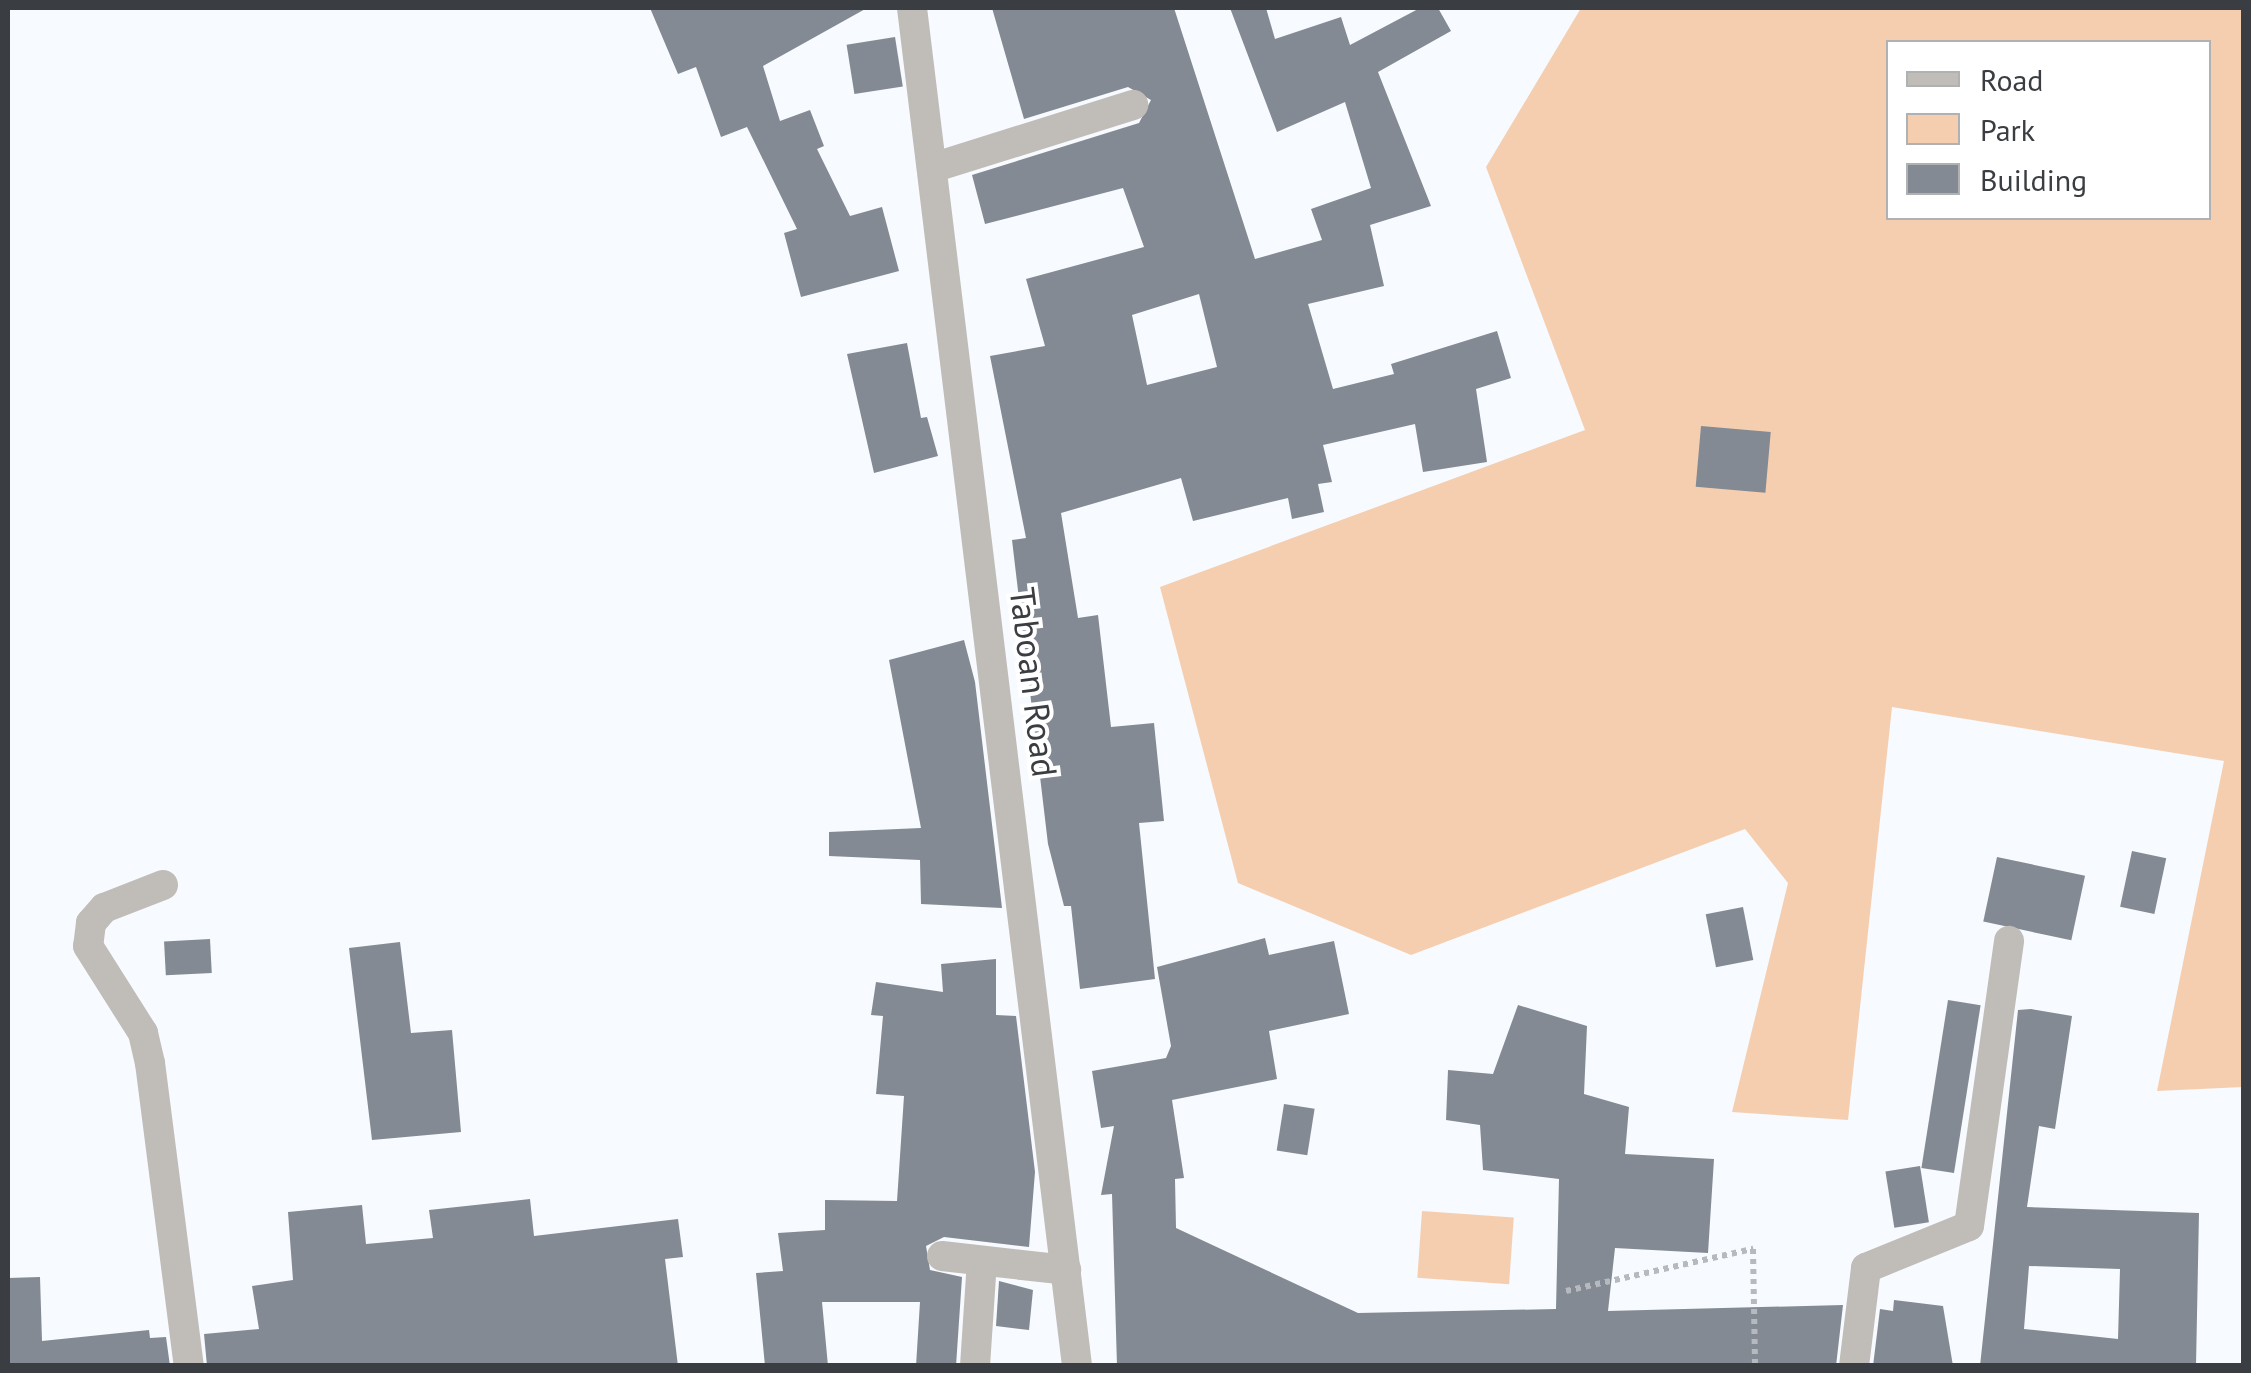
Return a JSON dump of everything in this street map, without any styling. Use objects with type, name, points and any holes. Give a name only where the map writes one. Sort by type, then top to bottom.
[{"type":"street","name":"Taboan Road","points":[[912,8],[1078,1366]]},
{"type":"street","points":[[932,168],[1133,105]]},
{"type":"street","points":[[163,885],[104,908],[91,923],[88,946],[143,1034],[150,1063],[189,1366]]},
{"type":"street","points":[[1854,1366],[1866,1268],[1970,1226],[2009,941]]},
{"type":"street","points":[[942,1256],[1066,1270]]},
{"type":"street","points":[[975,1366],[982,1261]]},
{"type":"path","points":[[1566,1291],[1753,1249],[1755,1366]]},
{"type":"green space","points":[[1581,8],[2243,8],[2243,1087],[2157,1091],[2224,761],[1892,707],[1848,1120],[1732,1112],[1788,883],[1745,829],[1411,955],[1238,883],[1160,587],[1585,430],[1486,167]]},
{"type":"green space","points":[[1422,1211],[1514,1217],[1509,1284],[1417,1278]]},
{"type":"building","points":[[650,8],[867,8],[763,66],[780,121],[810,110],[824,146],[817,149],[850,216],[882,207],[899,271],[801,297],[784,233],[797,229],[747,127],[721,137],[696,67],[678,74]]},
{"type":"building","points":[[992,8],[1174,8],[1255,259],[1322,240],[1311,209],[1371,188],[1345,102],[1277,132],[1230,8],[1266,8],[1275,39],[1341,17],[1350,45],[1420,8],[1438,8],[1451,31],[1378,72],[1431,206],[1370,225],[1384,286],[1308,304],[1333,389],[1394,374],[1391,364],[1497,331],[1511,378],[1476,389],[1487,462],[1423,472],[1415,424],[1323,445],[1332,482],[1318,484],[1324,512],[1292,519],[1288,498],[1193,521],[1181,478],[1061,513],[1078,618],[1098,615],[1111,727],[1154,723],[1164,821],[1139,823],[1155,979],[1080,989],[1071,906],[1064,906],[1048,844],[1012,540],[1026,538],[990,356],[1045,346],[1026,279],[1144,247],[1123,188],[985,224],[972,175],[1139,123],[1151,100],[1128,87],[1024,119]],"holes":[[[1199,294],[1217,367],[1147,385],[1132,315]]]},
{"type":"building","points":[[895,37],[903,86],[854,94],[847,45]]},
{"type":"building","points":[[907,343],[921,418],[927,417],[938,456],[874,473],[847,354]]},
{"type":"building","points":[[1701,426],[1771,432],[1765,493],[1696,487]]},
{"type":"building","points":[[964,640],[975,682],[1002,908],[921,904],[920,860],[829,856],[829,832],[921,828],[889,660]]},
{"type":"building","points":[[2132,851],[2166,858],[2154,914],[2120,907]]},
{"type":"building","points":[[1997,857],[2085,876],[2071,940],[1983,922]]},
{"type":"building","points":[[1743,907],[1753,960],[1716,967],[1706,914]]},
{"type":"building","points":[[1265,938],[1269,955],[1334,941],[1349,1014],[1269,1031],[1277,1079],[1172,1100],[1184,1178],[1175,1179],[1176,1228],[1358,1313],[1556,1309],[1559,1179],[1483,1170],[1480,1125],[1446,1120],[1448,1070],[1493,1074],[1518,1005],[1587,1026],[1584,1094],[1629,1107],[1625,1154],[1714,1159],[1708,1253],[1615,1248],[1608,1311],[1843,1305],[1836,1366],[1117,1366],[1112,1194],[1101,1195],[1114,1126],[1101,1128],[1092,1071],[1166,1058],[1171,1046],[1157,967]]},
{"type":"building","points":[[210,939],[212,973],[166,975],[164,941]]},
{"type":"building","points":[[400,942],[411,1033],[452,1030],[461,1132],[372,1140],[349,948]]},
{"type":"building","points":[[996,959],[996,1015],[1016,1016],[1035,1172],[1029,1247],[944,1237],[926,1246],[930,1270],[962,1277],[956,1366],[916,1366],[920,1302],[822,1302],[828,1366],[765,1366],[756,1273],[783,1271],[778,1233],[825,1230],[825,1200],[897,1201],[904,1096],[876,1094],[883,1016],[871,1015],[876,982],[943,992],[941,964]]},
{"type":"building","points":[[1948,1000],[1981,1005],[1954,1173],[1921,1168]]},
{"type":"building","points":[[2018,1010],[2072,1016],[2055,1129],[2039,1126],[2027,1207],[2199,1213],[2196,1366],[1980,1366]],"holes":[[[2029,1266],[2120,1269],[2118,1339],[2024,1329]]]},
{"type":"building","points":[[1284,1104],[1315,1109],[1307,1155],[1277,1150]]},
{"type":"building","points":[[1920,1166],[1929,1222],[1894,1228],[1885,1171]]},
{"type":"building","points":[[530,1199],[534,1236],[678,1219],[683,1257],[665,1259],[678,1366],[207,1366],[204,1334],[259,1329],[252,1286],[293,1280],[288,1212],[362,1205],[366,1244],[433,1238],[429,1210]]},
{"type":"building","points":[[40,1277],[42,1341],[149,1330],[150,1338],[166,1337],[170,1366],[8,1366],[8,1278]]},
{"type":"building","points":[[999,1281],[1033,1290],[1029,1330],[996,1326]]},
{"type":"building","points":[[1894,1300],[1943,1306],[1953,1366],[1873,1366],[1880,1309],[1893,1311]]}]
